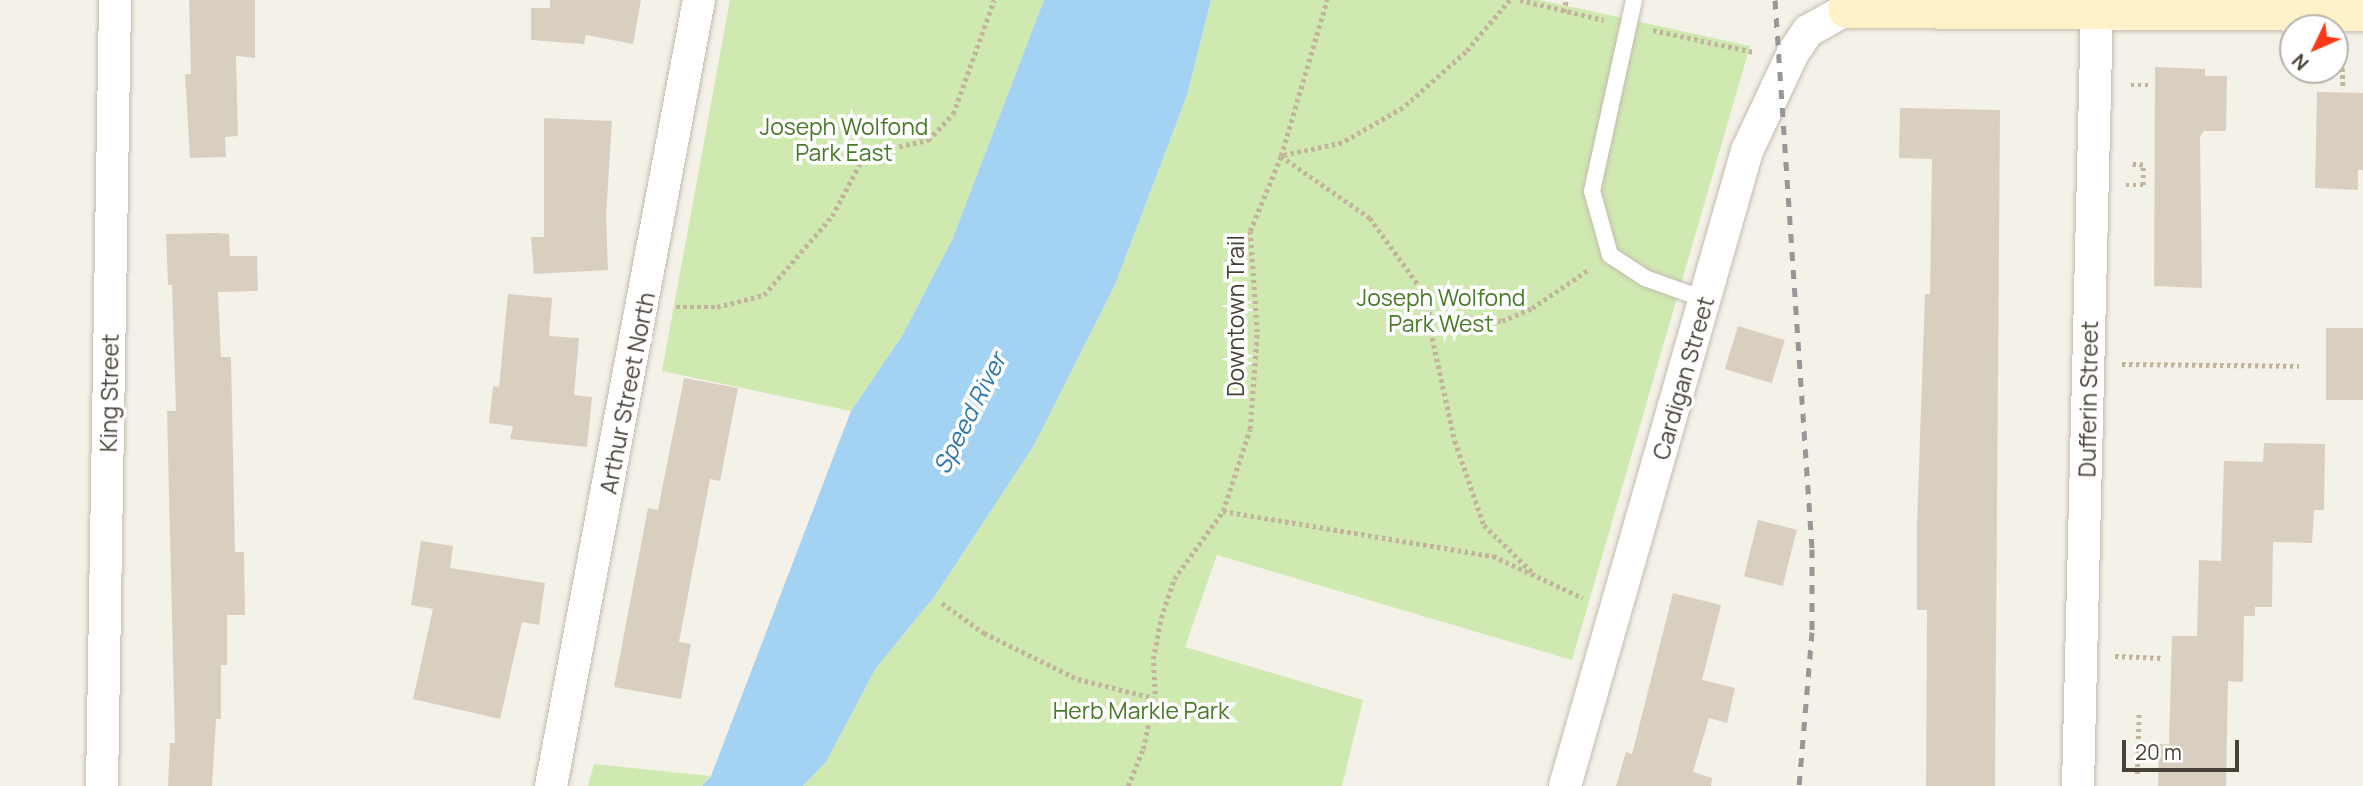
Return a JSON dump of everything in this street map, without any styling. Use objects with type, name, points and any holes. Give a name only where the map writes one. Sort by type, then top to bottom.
[{"type":"street","name":"King Street","points":[[102,786],[116,0]]},
{"type":"street","name":"Arthur Street North","points":[[551,786],[699,0]]},
{"type":"street","points":[[1847,4],[2097,11],[2264,6],[2363,12]]},
{"type":"street","name":"Cardigan Street","points":[[1565,786],[1706,300],[1746,150],[1793,53],[1808,31],[1847,4]]},
{"type":"street","name":"Dufferin Street","points":[[2078,786],[2097,11]]},
{"type":"lane","points":[[1634,0],[1591,191],[1610,255],[1645,278],[1706,300]]},
{"type":"path","points":[[643,307],[717,307],[764,295],[832,216],[865,154],[928,140],[953,114],[994,0]]},
{"type":"path","name":"Downtown Trail","points":[[1128,786],[1143,749],[1154,698],[1153,659],[1174,579],[1223,511],[1250,429],[1255,382],[1250,231],[1281,156],[1327,0]]},
{"type":"path","points":[[1281,156],[1342,143],[1403,108],[1466,52],[1510,0]]},
{"type":"path","points":[[1563,12],[1566,0]]},
{"type":"path","points":[[2343,84],[2343,89]]},
{"type":"path","points":[[2119,85],[2150,85]]},
{"type":"path","points":[[1281,156],[1370,218],[1422,290],[1455,442],[1484,525],[1535,575]]},
{"type":"path","points":[[2118,185],[2143,185],[2143,165],[2119,164]]},
{"type":"path","points":[[1428,314],[1502,321],[1532,308],[1610,255]]},
{"type":"path","points":[[2115,364],[2299,366]]},
{"type":"path","points":[[1223,511],[1493,556],[1614,614]]},
{"type":"path","points":[[942,603],[984,633],[1078,679],[1154,698]]},
{"type":"path","points":[[2109,656],[2163,658]]},
{"type":"path","points":[[2137,774],[2138,711]]},
{"type":"green space","name":"Joseph Wolfond Park East","points":[[730,0],[1044,0],[952,240],[902,336],[851,411],[662,371]]},
{"type":"green space","name":"Joseph Wolfond Park West","points":[[1211,0],[1540,0],[1750,46],[1572,660],[1217,555],[1185,647],[1363,700],[1342,786],[803,786],[826,762],[876,668],[934,597],[1033,447],[1115,285],[1187,95]]},
{"type":"green space","points":[[594,764],[710,776],[702,786],[588,786]]},
{"type":"water","name":"Speed River","points":[[1044,0],[1211,0],[1187,95],[1115,285],[1033,447],[934,597],[876,668],[826,762],[803,786],[702,786],[711,776],[851,411],[902,336],[952,240]]},
{"type":"building","points":[[189,0],[255,0],[255,58],[236,56],[238,136],[225,137],[226,157],[190,158],[185,74],[191,74]]},
{"type":"building","points":[[550,0],[641,0],[633,44],[586,35],[584,44],[531,40],[531,8],[550,8]]},
{"type":"building","points":[[2155,67],[2205,69],[2205,76],[2227,76],[2226,131],[2204,131],[2200,137],[2202,288],[2154,286]]},
{"type":"building","points":[[2317,92],[2363,93],[2363,170],[2358,170],[2358,190],[2315,188]]},
{"type":"building","points":[[1900,108],[2000,110],[1995,786],[1926,786],[1927,610],[1917,610],[1917,523],[1925,294],[1930,294],[1932,159],[1899,158]]},
{"type":"building","points":[[544,118],[612,121],[606,217],[608,270],[534,274],[531,237],[544,237]]},
{"type":"building","points":[[166,234],[229,234],[230,256],[257,256],[258,291],[218,292],[221,357],[231,357],[235,552],[244,552],[245,615],[227,615],[227,665],[221,665],[221,719],[216,719],[212,786],[168,786],[170,743],[175,743],[167,411],[176,411],[172,285],[168,285]]},
{"type":"building","points":[[508,294],[552,298],[549,336],[579,338],[574,395],[592,397],[587,447],[510,439],[513,426],[489,423],[493,386],[499,387]]},
{"type":"building","points":[[1738,326],[1785,340],[1772,383],[1725,369]]},
{"type":"building","points":[[2326,328],[2363,328],[2363,400],[2326,400]]},
{"type":"building","points":[[684,378],[738,388],[720,481],[710,479],[679,642],[691,644],[681,699],[614,687],[648,508],[658,510]]},
{"type":"building","points":[[2264,443],[2325,444],[2324,510],[2314,510],[2312,543],[2273,542],[2272,607],[2255,607],[2255,616],[2244,616],[2243,682],[2228,681],[2226,786],[2158,786],[2159,744],[2169,744],[2172,636],[2197,636],[2199,560],[2221,561],[2224,461],[2263,462]]},
{"type":"building","points":[[1758,520],[1797,530],[1783,586],[1744,576]]},
{"type":"building","points":[[421,541],[453,546],[450,568],[545,583],[539,625],[522,622],[500,719],[413,699],[433,609],[411,605]]},
{"type":"building","points":[[1673,593],[1721,605],[1702,680],[1735,688],[1727,723],[1709,718],[1693,772],[1712,778],[1711,786],[1616,786],[1626,752],[1632,754]]},
{"type":"railway","points":[[1775,0],[1812,549],[1812,632],[1799,786]]},
{"type":"park label","name":"Herb Markle Park","points":[[1141,710]]}]
